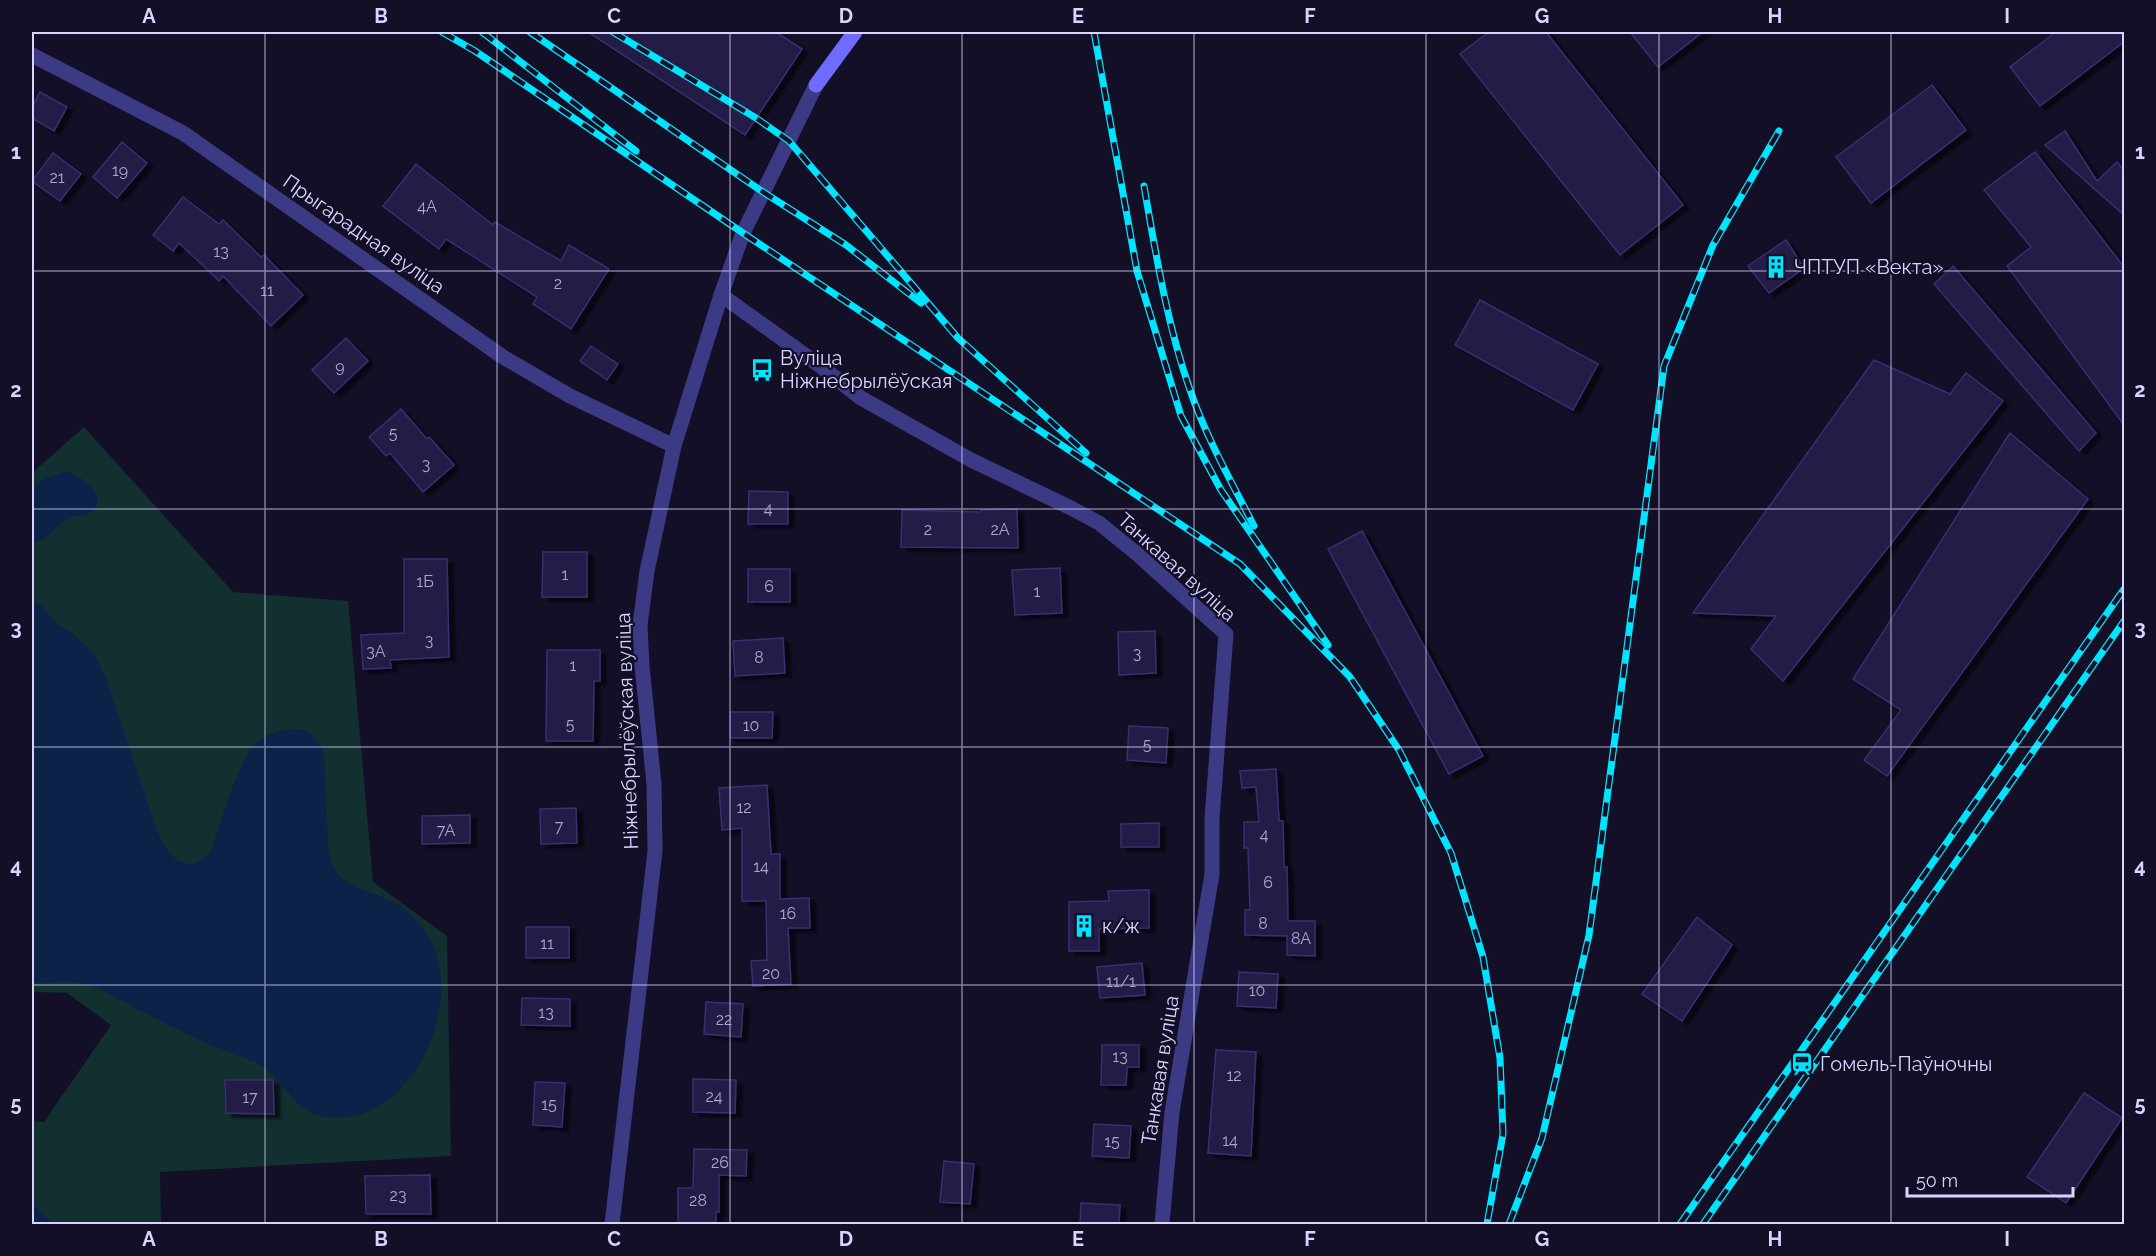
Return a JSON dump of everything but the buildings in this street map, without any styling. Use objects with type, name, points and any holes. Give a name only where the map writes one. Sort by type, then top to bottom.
[{"type":"street","name":"Ніжнебрылёўская вуліца","points":[[612,1224],[655,851],[654,784],[640,625],[647,571],[674,446],[721,295],[743,233],[816,85],[855,32]]},
{"type":"street","name":"Прыгарадная вуліца","points":[[32,55],[183,133],[503,357],[570,396],[674,446]]},
{"type":"street","name":"Танкавая вуліца","points":[[721,295],[824,368],[861,398],[971,460],[1099,523],[1226,634],[1212,818],[1212,874],[1172,1112],[1162,1224]]},
{"type":"green space","points":[[84,427],[233,592],[348,601],[373,882],[447,936],[451,1156],[160,1172],[161,1224],[32,1224],[32,1121],[44,1122],[111,1025],[67,993],[32,992],[32,473]]},
{"type":"water","points":[[63,472],[75,475],[93,489],[97,495],[95,508],[89,513],[61,523],[42,540],[32,541],[32,490],[45,478]]},
{"type":"water","points":[[32,603],[42,606],[56,623],[72,633],[95,657],[106,678],[158,833],[167,849],[179,861],[193,864],[210,853],[241,768],[247,755],[258,742],[273,733],[296,729],[311,734],[318,741],[324,755],[328,843],[332,863],[337,872],[351,884],[386,898],[409,913],[427,934],[438,959],[441,987],[438,1016],[429,1045],[415,1071],[396,1093],[373,1109],[346,1117],[315,1114],[305,1109],[280,1082],[258,1064],[208,1044],[104,991],[75,982],[32,983]]},
{"type":"water","points":[[32,1203],[46,1218],[58,1224],[32,1224]]},
{"type":"railway","points":[[442,32],[475,51],[743,233],[1240,564],[1350,677],[1399,750],[1451,853],[1483,957],[1500,1058],[1503,1134],[1487,1224]]},
{"type":"railway","points":[[482,32],[636,151]]},
{"type":"railway","points":[[530,32],[763,192],[846,245],[921,303]]},
{"type":"railway","points":[[613,32],[756,118],[789,141],[958,338],[1086,453]]},
{"type":"railway","points":[[1094,32],[1137,271],[1181,416],[1221,490],[1328,645]]},
{"type":"railway","points":[[1509,1224],[1542,1138],[1589,935],[1664,366],[1713,245],[1779,131]]},
{"type":"railway","points":[[1144,186],[1163,289],[1190,390],[1219,459],[1254,526]]},
{"type":"railway","points":[[1680,1224],[2124,589]]},
{"type":"railway","points":[[1703,1224],[2124,621]]},
{"type":"place","name":"ЧПТУП «Векта»","points":[[1776,267]]},
{"type":"place","name":"Вуліца Ніжнебрылёўская","points":[[762,370]]},
{"type":"place","name":"к/ж","points":[[1084,926]]},
{"type":"place","name":"Гомель-Паўночны","points":[[1802,1064]]}]
